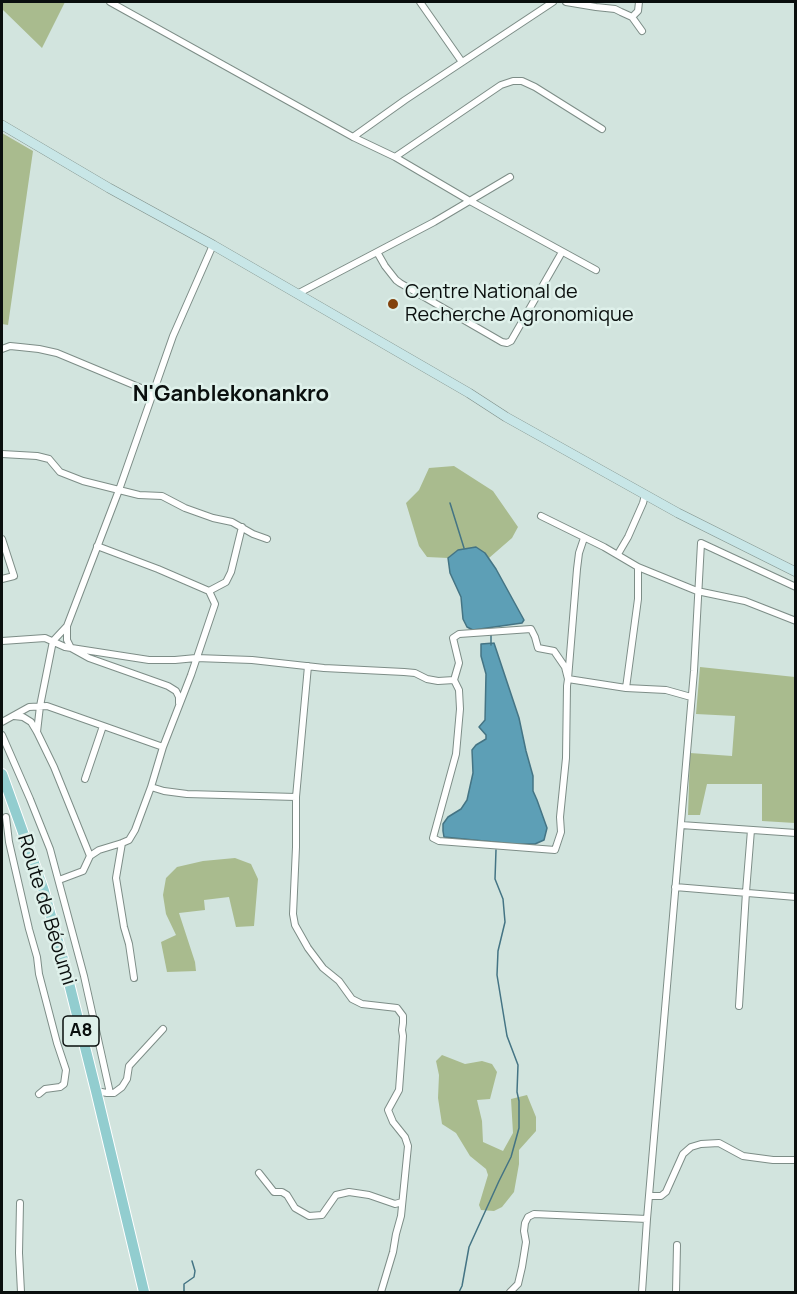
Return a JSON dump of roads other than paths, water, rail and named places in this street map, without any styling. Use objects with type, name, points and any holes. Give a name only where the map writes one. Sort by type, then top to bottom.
[{"type":"main road","points":[[2,125],[469,393],[506,417],[704,527],[795,572]]},
{"type":"main road","name":"Route de Béoumi","points":[[2,774],[8,816],[44,891],[63,958],[144,1293]]},
{"type":"street","points":[[110,2],[353,137],[395,157],[596,270]]},
{"type":"street","points":[[420,2],[462,62]]},
{"type":"street","points":[[353,137],[553,2]]},
{"type":"street","points":[[566,2],[615,9],[632,17],[642,30]]},
{"type":"street","points":[[632,17],[638,11],[639,2]]},
{"type":"street","points":[[395,157],[501,85],[513,81],[522,81],[535,87],[602,129]]},
{"type":"street","points":[[297,294],[378,252],[510,177]]},
{"type":"street","points":[[179,706],[176,692],[168,686],[89,657],[71,648],[67,639],[67,626],[119,490],[173,336],[213,245]]},
{"type":"street","points":[[378,252],[385,266],[400,283],[492,337],[507,343],[511,341],[562,252]]},
{"type":"street","points":[[2,349],[10,346],[57,353],[153,393]]},
{"type":"street","points":[[2,454],[49,459],[60,472],[83,481],[139,495],[162,496],[199,514],[232,522],[267,539]]},
{"type":"street","points":[[618,554],[628,537],[645,495]]},
{"type":"street","points":[[542,516],[618,554],[638,567],[698,591],[745,601],[795,621]]},
{"type":"street","points":[[209,591],[226,582],[231,572],[242,527]]},
{"type":"street","points":[[568,679],[565,667],[554,651],[538,648],[531,629],[459,634],[453,638],[459,663],[454,680],[459,690],[460,709],[456,754],[433,838],[439,841],[555,850],[561,832],[568,679],[577,569],[584,538]]},
{"type":"street","points":[[2,539],[14,576],[2,579]]},
{"type":"street","points":[[642,1293],[692,697],[701,543],[795,587]]},
{"type":"street","points":[[59,880],[83,871],[90,856],[99,850],[115,847],[129,840],[135,830],[215,604],[209,591],[98,546]]},
{"type":"street","points":[[626,688],[638,599],[638,567]]},
{"type":"street","points":[[37,732],[53,641],[67,626]]},
{"type":"street","points":[[2,641],[45,638],[65,647],[149,660],[196,658],[252,660],[415,673],[438,681],[454,680]]},
{"type":"street","points":[[308,666],[296,797],[297,848],[293,914],[295,925],[322,968],[339,981],[352,999],[375,1007],[397,1008],[403,1016],[399,1090],[388,1110],[408,1146],[401,1216],[381,1293]]},
{"type":"street","points":[[568,679],[626,688],[666,690],[692,697]]},
{"type":"street","points":[[2,722],[29,707],[40,706],[59,710],[163,747]]},
{"type":"street","points":[[14,716],[23,717],[31,722],[37,732],[54,767],[90,856]]},
{"type":"street","points":[[85,779],[103,726]]},
{"type":"street","points":[[2,735],[50,849],[84,976],[110,1093]]},
{"type":"street","points":[[151,787],[187,794],[296,797]]},
{"type":"street","points":[[8,816],[9,842],[37,957],[39,974],[66,1070],[64,1084],[60,1087],[45,1089],[39,1094]]},
{"type":"street","points":[[681,825],[795,833]]},
{"type":"street","points":[[740,1006],[751,830]]},
{"type":"street","points":[[122,843],[117,878],[123,927],[129,944],[134,978]]},
{"type":"street","points":[[675,887],[795,897]]},
{"type":"street","points":[[96,1091],[114,1093],[122,1088],[127,1079],[129,1066],[163,1029]]},
{"type":"street","points":[[649,1196],[661,1196],[666,1192],[682,1154],[701,1144],[719,1143],[743,1156],[795,1160]]},
{"type":"street","points":[[259,1173],[274,1192],[287,1195],[295,1208],[309,1216],[322,1215],[336,1195],[349,1192],[369,1195],[395,1204],[402,1202]]},
{"type":"street","points":[[20,1203],[21,1293]]},
{"type":"street","points":[[510,1293],[518,1284],[526,1242],[525,1223],[528,1217],[534,1214],[647,1219]]},
{"type":"street","points":[[676,1293],[677,1245]]},
{"type":"water","points":[[476,547],[485,553],[496,569],[524,620],[522,623],[473,630],[467,627],[463,619],[461,597],[450,573],[448,558],[458,550]]},
{"type":"water","points":[[494,643],[519,718],[533,776],[533,791],[547,828],[544,840],[535,844],[444,837],[443,824],[448,817],[461,809],[467,800],[473,773],[472,750],[486,739],[486,735],[479,727],[485,720],[486,674],[481,656],[481,644]]},
{"type":"waterway","points":[[450,503],[464,548]]},
{"type":"waterway","points":[[491,635],[491,645]]},
{"type":"waterway","points":[[459,1292],[469,1247],[511,1157],[519,1128],[518,1065],[507,1036],[497,975],[498,951],[505,922],[503,899],[495,879],[496,850]]},
{"type":"waterway","points":[[184,1292],[184,1284],[194,1277],[192,1261]]},
{"type":"place","name":"Centre National de Recherche Agronomique","points":[[393,304]]},
{"type":"district","name":"N'Ganblekonankro","points":[[231,395]]}]
